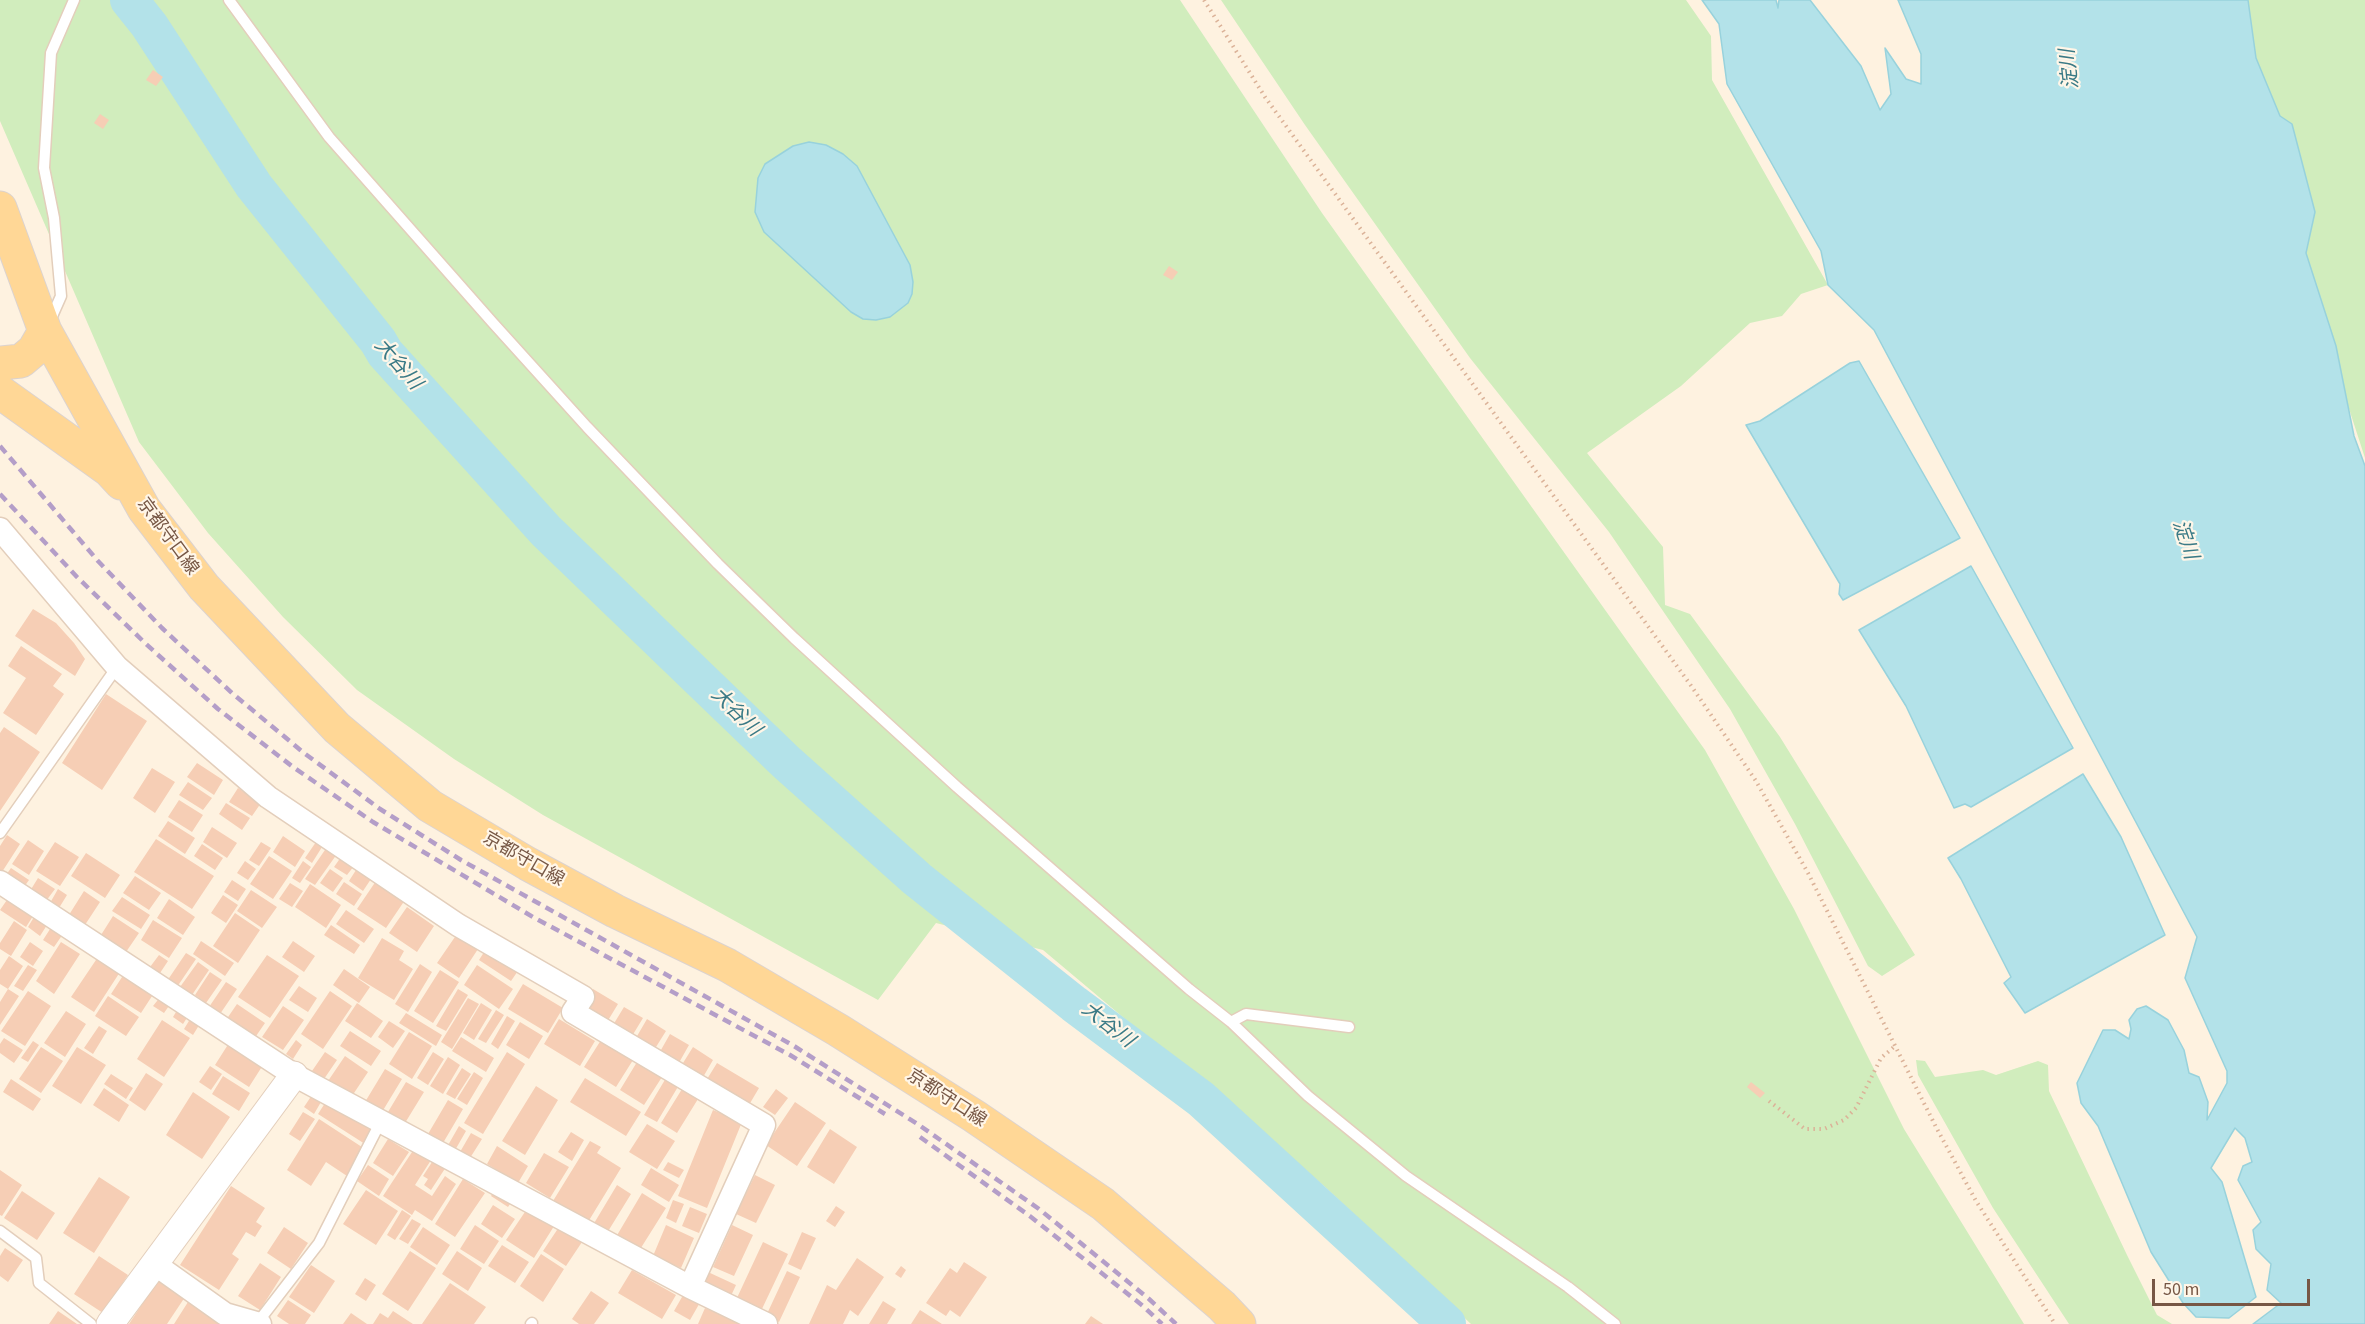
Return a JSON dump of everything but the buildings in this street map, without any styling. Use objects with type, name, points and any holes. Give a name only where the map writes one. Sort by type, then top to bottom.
[{"type":"main road","name":"京都守口線","points":[[0,208],[45,331],[144,509],[204,587],[337,728],[430,806],[596,901],[727,965],[838,1030],[974,1116],[1103,1204],[1222,1306],[1239,1324]]},
{"type":"main road","points":[[0,363],[21,361],[34,350],[45,331]]},
{"type":"main road","points":[[0,392],[109,470],[144,509]]},
{"type":"street","points":[[0,529],[117,667],[268,798],[458,925],[583,997],[573,1012],[765,1125],[690,1287]]},
{"type":"street","points":[[0,882],[294,1075],[754,1321]]},
{"type":"street","points":[[110,1324],[156,1265],[294,1075]]},
{"type":"street","points":[[156,1265],[225,1314],[259,1323]]},
{"type":"lane","points":[[45,331],[61,296],[54,219],[44,168],[51,53],[74,0]]},
{"type":"lane","points":[[229,0],[329,137],[571,410],[718,564],[794,638],[957,786],[1180,981],[1231,1022],[1308,1096],[1406,1176],[1568,1287],[1615,1324]]},
{"type":"lane","points":[[0,833],[117,667]]},
{"type":"lane","points":[[1231,1022],[1246,1014],[1349,1027]]},
{"type":"lane","points":[[259,1323],[319,1243],[381,1121]]},
{"type":"lane","points":[[0,1231],[36,1258],[39,1283],[90,1324]]},
{"type":"path","points":[[1204,0],[1265,97],[1692,687],[1756,781],[1808,873],[1895,1047],[1976,1201],[2055,1324]]},
{"type":"path","points":[[1769,1101],[1805,1129],[1824,1129],[1844,1120],[1856,1108],[1881,1058],[1895,1047]]},
{"type":"green space","points":[[0,0],[1180,0],[1322,213],[1705,750],[1794,909],[1904,1129],[2024,1324],[1471,1324],[1324,1186],[1043,950],[936,923],[878,1000],[543,815],[454,759],[357,690],[283,617],[208,533],[139,442],[0,121]]},
{"type":"green space","points":[[1221,0],[1686,0],[1711,36],[1712,80],[1828,285],[1801,294],[1782,316],[1750,323],[1681,386],[1587,453],[1663,547],[1665,605],[1690,614],[1780,737],[1915,955],[1882,976],[1868,966],[1795,824],[1730,709],[1609,532],[1470,358],[1305,125]]},
{"type":"green space","points":[[2222,0],[2365,0],[2365,458],[2314,301]]},
{"type":"green space","points":[[1916,1060],[1925,1061],[1935,1077],[1983,1070],[1996,1075],[2038,1061],[2048,1065],[2049,1091],[2127,1255],[2157,1315],[2172,1324],[2069,1324],[1993,1208],[1918,1075]]},
{"type":"water","name":"淀川","points":[[1702,0],[1776,0],[1778,8],[1779,0],[1810,0],[1861,66],[1880,110],[1891,94],[1885,48],[1906,79],[1921,84],[1921,54],[1898,0],[2248,0],[2256,58],[2280,116],[2292,124],[2315,212],[2306,253],[2336,346],[2354,436],[2365,466],[2365,1324],[2253,1324],[2281,1303],[2267,1290],[2271,1264],[2256,1249],[2253,1230],[2261,1222],[2238,1180],[2243,1166],[2252,1162],[2245,1138],[2235,1128],[2211,1168],[2222,1182],[2256,1297],[2229,1318],[2196,1317],[2183,1303],[2151,1252],[2098,1126],[2081,1103],[2077,1083],[2103,1030],[2115,1030],[2129,1039],[2131,1029],[2129,1020],[2137,1009],[2146,1006],[2168,1020],[2184,1050],[2189,1073],[2199,1077],[2208,1102],[2207,1120],[2227,1083],[2227,1071],[2185,978],[2197,937],[1874,330],[1828,285],[1821,251],[1727,84],[1719,24]]},
{"type":"water","points":[[809,142],[826,145],[843,154],[857,166],[910,265],[913,282],[912,294],[908,303],[890,317],[876,320],[863,319],[851,312],[764,232],[755,212],[758,178],[765,164],[793,146]]},
{"type":"water","points":[[1859,361],[1960,538],[1843,600],[1839,594],[1840,584],[1746,425],[1760,421],[1850,363]]},
{"type":"water","points":[[1971,566],[2073,748],[1971,807],[1965,804],[1954,808],[1906,706],[1859,630]]},
{"type":"water","points":[[2083,774],[2121,837],[2165,935],[2025,1013],[2004,983],[2011,977],[1948,858]]},
{"type":"waterway","name":"大谷川","points":[[129,0],[149,25],[254,186],[378,341],[385,353],[546,531],[786,762],[917,879],[1074,1004],[1201,1099],[1447,1324]]},
{"type":"railway","points":[[0,446],[98,561],[162,628],[232,693],[304,753],[380,809],[461,860],[794,1046],[919,1125],[1039,1209],[1176,1324]]},
{"type":"railway","points":[[0,494],[77,577],[146,644],[218,709],[293,767],[373,822],[533,917],[790,1055],[885,1114]]},
{"type":"railway","points":[[920,1137],[1031,1217],[1143,1306],[1162,1324]]}]
